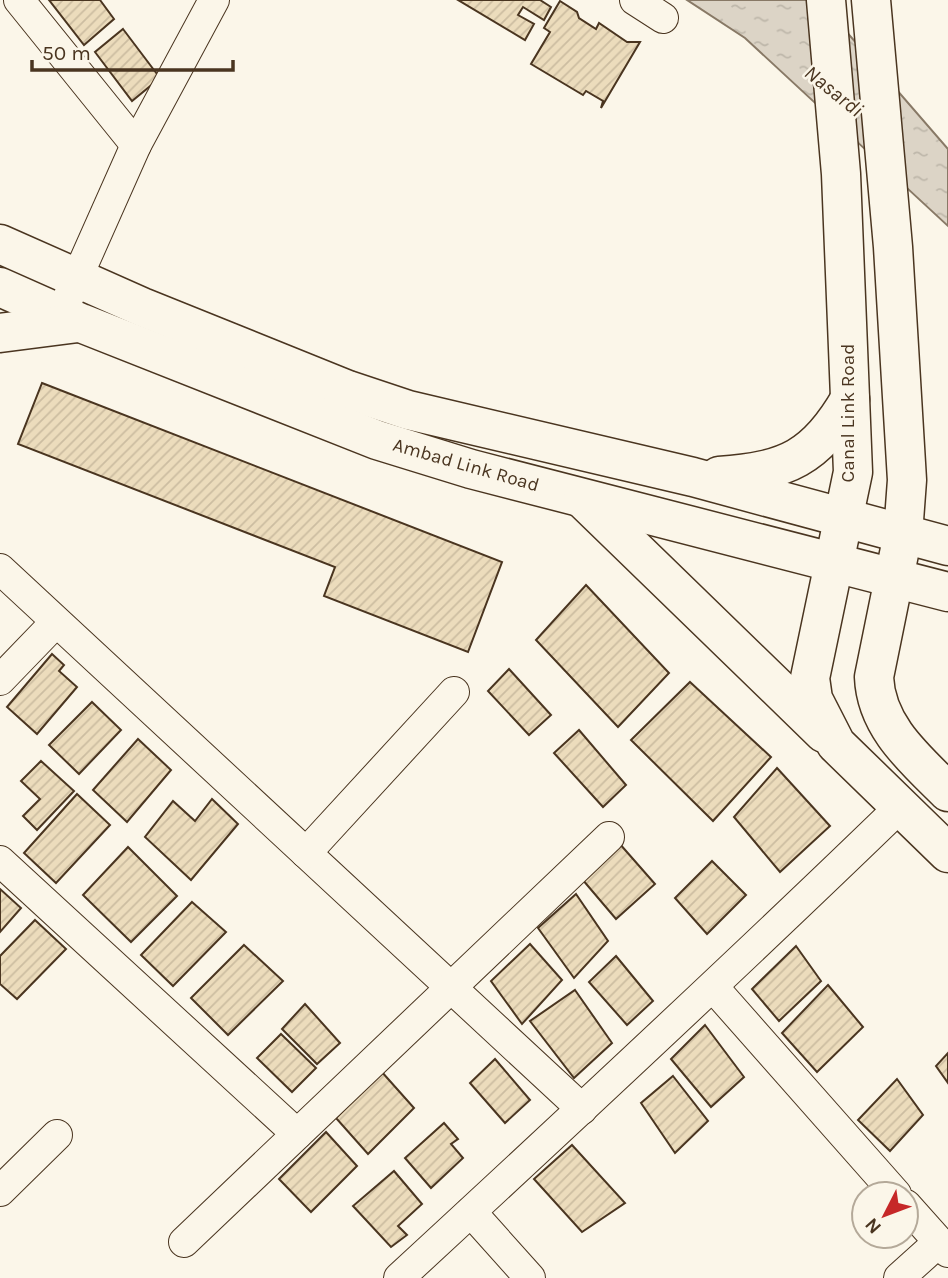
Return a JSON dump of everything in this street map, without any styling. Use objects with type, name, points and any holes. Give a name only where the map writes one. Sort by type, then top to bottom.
[{"type":"main road","name":"Canal Link Road","points":[[826,0],[841,174],[853,472],[810,678],[813,699],[836,744],[948,853]]},
{"type":"main road","points":[[871,12],[887,186],[905,441],[903,534],[874,677],[875,695],[901,744],[948,792]]},
{"type":"main road","name":"Ambad Link Road","points":[[5,254],[76,278],[335,385],[408,410],[693,477],[948,546]]},
{"type":"main road","name":"Ambad Link Road","points":[[0,287],[377,440],[581,497],[948,592]]},
{"type":"main road","points":[[0,333],[71,318]]},
{"type":"main road","points":[[693,477],[751,474],[786,464],[820,444],[850,399]]},
{"type":"main road","points":[[581,497],[836,744]]},
{"type":"street","points":[[19,0],[136,145]]},
{"type":"street","points":[[71,318],[76,278],[136,145],[214,0]]},
{"type":"street","points":[[635,0],[663,18]]},
{"type":"street","points":[[0,569],[582,1109]]},
{"type":"street","points":[[0,680],[56,622]]},
{"type":"street","points":[[306,853],[454,692]]},
{"type":"street","points":[[399,1278],[713,988],[901,806]]},
{"type":"street","points":[[184,1242],[610,837]]},
{"type":"street","points":[[0,861],[298,1134]]},
{"type":"street","points":[[713,988],[884,1180]]},
{"type":"street","points":[[0,1191],[57,1135]]},
{"type":"street","points":[[471,1212],[530,1278]]},
{"type":"street","points":[[899,1278],[944,1247],[920,1220]]},
{"type":"water","name":"Nasardi","points":[[687,0],[819,0],[948,149],[948,226],[745,38]]},
{"type":"building","points":[[49,0],[100,0],[114,19],[84,45]]},
{"type":"building","points":[[458,0],[540,0],[551,7],[544,20],[523,7],[518,15],[534,24],[525,40]]},
{"type":"building","points":[[560,1],[596,29],[599,23],[627,42],[640,42],[601,108],[603,101],[586,91],[583,95],[531,64],[550,32],[544,28]]},
{"type":"building","points":[[123,29],[160,78],[132,101],[95,52]]},
{"type":"building","points":[[42,383],[502,562],[468,652],[324,596],[335,567],[18,444]]},
{"type":"building","points":[[586,585],[669,673],[618,727],[536,640]]},
{"type":"building","points":[[52,654],[64,665],[59,671],[77,687],[37,734],[7,707]]},
{"type":"building","points":[[509,669],[551,715],[529,735],[488,691]]},
{"type":"building","points":[[690,682],[771,757],[713,821],[631,740]]},
{"type":"building","points":[[92,702],[121,730],[79,774],[49,745]]},
{"type":"building","points":[[579,730],[626,785],[603,807],[554,753]]},
{"type":"building","points":[[138,739],[171,770],[127,822],[93,790]]},
{"type":"building","points":[[41,761],[74,791],[37,830],[23,816],[40,799],[21,781]]},
{"type":"building","points":[[777,768],[830,826],[780,872],[734,817]]},
{"type":"building","points":[[77,794],[110,825],[56,883],[24,853]]},
{"type":"building","points":[[212,799],[238,824],[191,880],[145,837],[173,801],[195,821]]},
{"type":"building","points":[[619,843],[655,884],[616,919],[582,879]]},
{"type":"building","points":[[128,847],[177,896],[131,942],[83,895]]},
{"type":"building","points":[[712,861],[746,895],[707,934],[675,898]]},
{"type":"building","points":[[0,889],[21,908],[0,932]]},
{"type":"building","points":[[576,894],[608,941],[574,978],[538,928]]},
{"type":"building","points":[[192,902],[226,932],[173,986],[141,955]]},
{"type":"building","points":[[35,920],[66,949],[17,999],[0,984],[0,956]]},
{"type":"building","points":[[530,944],[562,980],[522,1024],[491,981]]},
{"type":"building","points":[[244,945],[283,981],[228,1035],[191,998]]},
{"type":"building","points":[[796,946],[821,981],[779,1021],[752,989]]},
{"type":"building","points":[[616,956],[653,1001],[627,1025],[589,982]]},
{"type":"building","points":[[828,985],[863,1027],[817,1072],[782,1033]]},
{"type":"building","points":[[575,990],[612,1043],[574,1078],[530,1021]]},
{"type":"building","points":[[305,1004],[340,1043],[317,1064],[282,1029]]},
{"type":"building","points":[[705,1025],[744,1077],[711,1107],[671,1059]]},
{"type":"building","points":[[281,1034],[316,1068],[292,1092],[257,1058]]},
{"type":"building","points":[[948,1053],[948,1083],[936,1066]]},
{"type":"building","points":[[495,1059],[530,1100],[505,1123],[470,1083]]},
{"type":"building","points":[[381,1071],[414,1108],[368,1154],[336,1118]]},
{"type":"building","points":[[673,1076],[708,1121],[675,1153],[641,1103]]},
{"type":"building","points":[[897,1079],[923,1115],[890,1151],[858,1120]]},
{"type":"building","points":[[444,1123],[458,1139],[451,1144],[463,1158],[431,1188],[405,1158]]},
{"type":"building","points":[[326,1132],[357,1166],[311,1212],[279,1179]]},
{"type":"building","points":[[572,1145],[625,1203],[582,1232],[534,1179]]},
{"type":"building","points":[[394,1171],[422,1204],[398,1226],[407,1235],[391,1247],[353,1206]]}]
